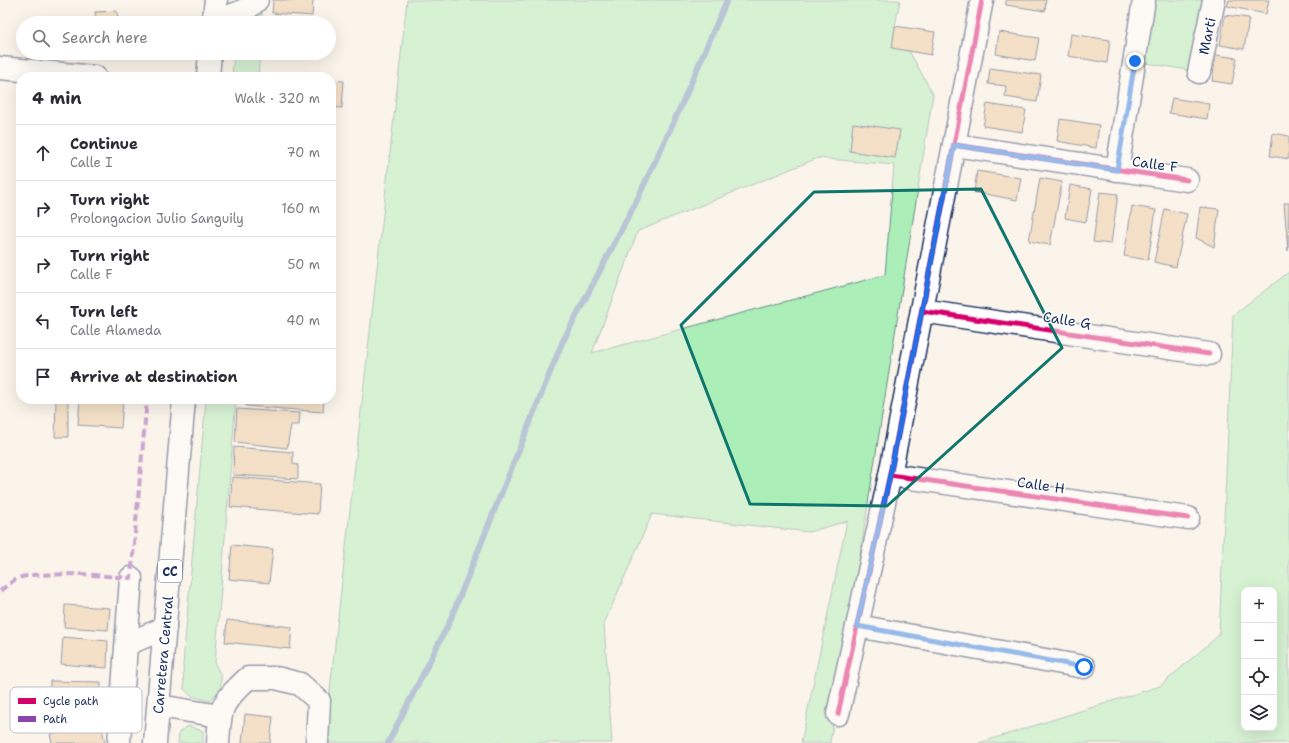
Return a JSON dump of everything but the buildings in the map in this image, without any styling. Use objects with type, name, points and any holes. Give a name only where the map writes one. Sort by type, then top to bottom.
[{"type":"main road","points":[[214,14],[240,13],[252,6],[257,0]]},
{"type":"main road","points":[[838,714],[890,475],[982,0]]},
{"type":"main road","points":[[1117,170],[1144,0]]},
{"type":"main road","name":"Marti","points":[[1200,72],[1214,0]]},
{"type":"main road","points":[[208,72],[209,60]]},
{"type":"main road","points":[[0,68],[42,72]]},
{"type":"main road","name":"Calle F","points":[[954,145],[1187,180]]},
{"type":"main road","name":"Calle G","points":[[922,311],[1209,354]]},
{"type":"main road","name":"Carretera Central","points":[[155,743],[184,404]]},
{"type":"main road","name":"Calle H","points":[[890,475],[1188,518]]},
{"type":"main road","points":[[124,687],[131,578]]},
{"type":"main road","points":[[857,626],[1084,667]]},
{"type":"main road","points":[[127,644],[165,628]]},
{"type":"main road","points":[[218,743],[220,716],[228,696],[248,678],[276,678],[300,684],[319,701],[317,743]]},
{"type":"main road","points":[[158,706],[220,716]]},
{"type":"main road","points":[[119,743],[120,733]]},
{"type":"highlighted area","points":[[981,189],[1062,348],[887,506],[750,504],[681,325],[814,192]]},
{"type":"green space","points":[[407,0],[900,0],[895,26],[933,94],[830,743],[801,743],[847,521],[809,532],[652,514],[604,624],[612,743],[324,743]],"holes":[[[818,158],[894,165],[885,275],[592,353],[638,231]]]},
{"type":"green space","points":[[1144,0],[1214,0],[1199,72],[1135,61]]},
{"type":"green space","points":[[262,9],[262,16],[250,16]]},
{"type":"green space","points":[[233,60],[259,60],[258,72],[232,72]]},
{"type":"green space","points":[[1289,272],[1289,743],[979,743],[1160,686],[1219,635],[1233,315]]},
{"type":"green space","points":[[206,404],[236,404],[215,664],[221,675],[221,688],[210,701],[191,696],[184,689],[183,664]]},
{"type":"green space","points":[[188,726],[203,731],[203,743],[178,743],[179,732]]},
{"type":"waterway","points":[[388,743],[449,623],[562,343],[636,202],[681,106],[727,0]]},
{"type":"marked path","points":[[0,591],[17,578],[31,575],[82,574],[131,578],[147,404]]},
{"type":"cycle path","points":[[838,714],[890,475],[982,0]]},
{"type":"cycle path","points":[[954,145],[1187,180]]},
{"type":"cycle path","points":[[922,311],[1209,354]]},
{"type":"cycle path","points":[[890,475],[1188,518]]},
{"type":"route","points":[[1084,667],[857,626],[890,475],[954,145],[1117,170],[1135,61]]}]
